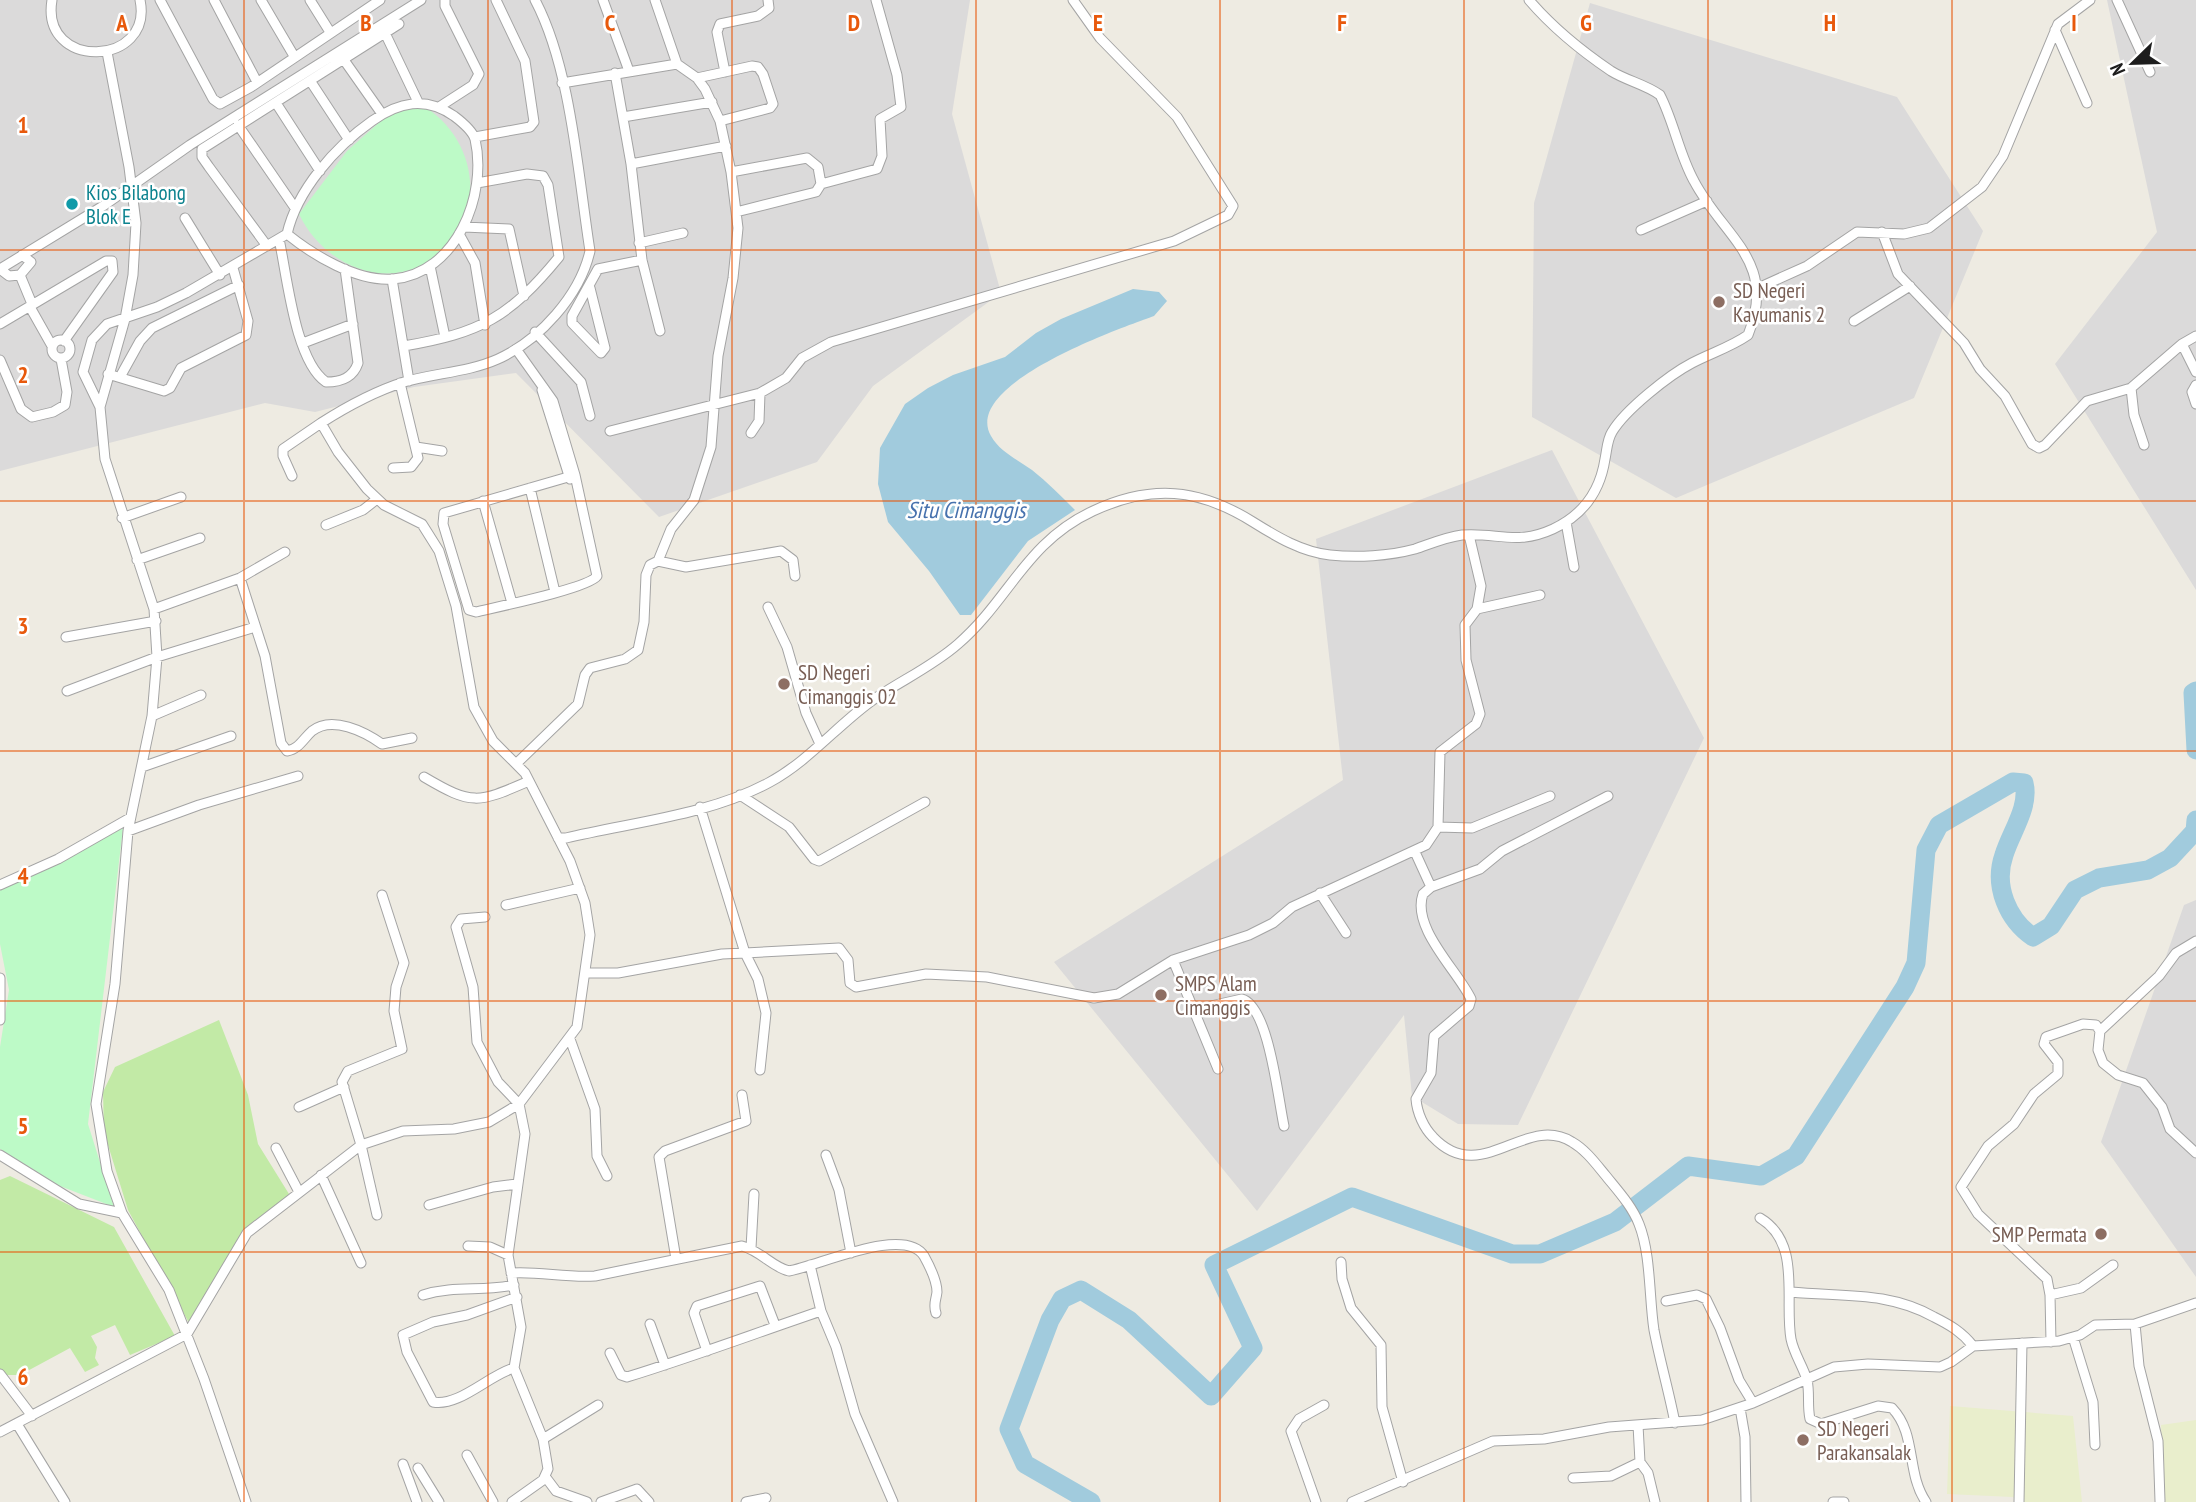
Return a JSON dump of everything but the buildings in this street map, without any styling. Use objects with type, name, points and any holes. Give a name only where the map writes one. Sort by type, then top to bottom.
[{"type":"street","points":[[51,0],[53,25],[62,39],[75,49],[91,53],[107,52],[122,46],[133,34],[140,20],[140,2],[158,0],[217,103],[257,82],[380,0]]},
{"type":"street","points":[[214,0],[257,82]]},
{"type":"street","points":[[261,0],[294,56]]},
{"type":"street","points":[[310,0],[330,32]]},
{"type":"street","points":[[360,0],[366,9]]},
{"type":"street","points":[[22,255],[31,262],[20,275],[9,276],[0,269],[22,255],[131,187],[190,145],[421,0]]},
{"type":"street","points":[[439,107],[473,85],[479,74],[444,6],[445,0]]},
{"type":"street","points":[[475,137],[530,127],[534,122],[525,61],[496,0]]},
{"type":"street","points":[[292,475],[283,449],[321,423],[405,382],[481,365],[516,349],[574,292],[586,269],[590,251],[562,83],[553,42],[535,0]]},
{"type":"street","points":[[603,0],[629,71]]},
{"type":"street","points":[[517,763],[578,704],[585,675],[590,668],[625,659],[638,649],[644,622],[646,575],[650,565],[657,561],[665,539],[694,500],[711,447],[718,356],[736,255],[736,212],[731,172],[720,121],[712,102],[697,78],[677,64],[655,0]]},
{"type":"street","points":[[725,72],[717,32],[720,24],[763,14],[769,8],[768,0]]},
{"type":"street","points":[[736,212],[877,169],[882,156],[880,119],[901,107],[897,75],[876,0]]},
{"type":"street","points":[[610,431],[760,393],[786,378],[802,358],[823,345],[1032,282],[1123,259],[1192,234],[1232,211],[1233,206],[1177,117],[1100,38],[1073,0]]},
{"type":"street","points":[[558,838],[700,807],[740,795],[788,771],[870,702],[966,637],[1031,556],[1048,540],[1090,512],[1116,502],[1163,492],[1185,492],[1214,503],[1289,543],[1330,555],[1382,554],[1469,535],[1507,540],[1528,537],[1566,522],[1583,509],[1601,480],[1609,438],[1620,421],[1687,365],[1748,335],[1757,307],[1758,288],[1751,261],[1740,242],[1707,201],[1686,166],[1660,95],[1614,72],[1579,45],[1560,35],[1529,0]]},
{"type":"street","points":[[1758,288],[1807,266],[1857,232],[1910,233],[1929,228],[1982,187],[1996,171],[2055,30],[2062,19],[2090,0]]},
{"type":"street","points":[[2117,0],[2150,72]]},
{"type":"street","points":[[267,246],[237,208],[201,154],[204,147],[311,82],[399,24]]},
{"type":"street","points":[[2055,30],[2087,103]]},
{"type":"street","points":[[385,33],[418,102]]},
{"type":"street","points":[[107,52],[136,223],[133,275],[125,318],[100,407],[105,459],[122,518],[155,609],[157,657],[152,716],[128,831],[115,984],[96,1104],[107,1171],[122,1213],[161,1273],[187,1334],[246,1502]]},
{"type":"street","points":[[344,60],[382,114]]},
{"type":"street","points":[[562,83],[677,64]]},
{"type":"street","points":[[697,78],[758,67],[763,74],[773,104],[758,112],[720,121]]},
{"type":"street","points":[[615,73],[631,164],[639,243],[660,331]]},
{"type":"street","points":[[311,82],[349,140]]},
{"type":"street","points":[[283,236],[345,269],[392,279],[430,266],[462,230],[477,183],[475,137],[466,125],[439,107],[418,102],[404,103],[382,114],[349,140],[320,171],[295,208],[283,236],[308,362],[326,382],[344,379],[353,374],[358,363],[345,269]]},
{"type":"street","points":[[623,117],[712,102]]},
{"type":"street","points":[[276,103],[320,171]]},
{"type":"street","points":[[238,125],[295,208]]},
{"type":"street","points":[[631,164],[726,146]]},
{"type":"street","points":[[731,172],[807,158],[818,167],[820,186]]},
{"type":"street","points":[[404,346],[485,326],[524,296],[559,255],[548,185],[543,176],[536,174],[477,183]]},
{"type":"street","points":[[1641,230],[1707,201]]},
{"type":"street","points":[[185,218],[220,275]]},
{"type":"street","points":[[462,230],[509,229],[524,296]]},
{"type":"street","points":[[462,230],[475,262],[485,326]]},
{"type":"street","points":[[1882,232],[1898,274],[1964,343],[1980,369],[2005,396],[2032,444],[2039,448],[2087,401],[2131,388],[2182,344],[2196,337]]},
{"type":"street","points":[[639,243],[684,233]]},
{"type":"street","points":[[100,407],[92,394],[83,365],[92,340],[107,324],[158,307],[233,268],[283,236]]},
{"type":"street","points":[[590,288],[605,348],[601,353],[572,323],[572,316],[590,288],[598,269],[642,260]]},
{"type":"street","points":[[0,324],[106,261],[112,261],[113,272],[64,341]]},
{"type":"street","points":[[430,266],[445,337]]},
{"type":"street","points":[[108,374],[164,391],[170,388],[181,368],[197,357],[246,335],[248,321],[233,268]]},
{"type":"street","points":[[20,275],[54,356],[83,365]]},
{"type":"street","points":[[392,279],[404,346],[405,382],[416,447],[416,464],[393,468]]},
{"type":"street","points":[[120,377],[139,341],[152,328],[239,285]]},
{"type":"street","points":[[1854,321],[1910,286]]},
{"type":"street","points":[[574,292],[582,300]]},
{"type":"street","points":[[303,343],[353,324]]},
{"type":"street","points":[[535,332],[581,382],[590,416]]},
{"type":"street","points":[[0,360],[26,416],[53,412],[65,405],[64,357],[69,346],[64,341],[57,341],[52,346]]},
{"type":"street","points":[[2182,344],[2196,372]]},
{"type":"street","points":[[516,349],[542,384],[573,479],[597,576],[592,582],[512,603],[473,612],[467,608],[442,516],[448,511],[483,501],[573,479]]},
{"type":"street","points":[[2196,385],[2192,393],[2196,404]]},
{"type":"street","points":[[2131,388],[2134,415],[2144,445]]},
{"type":"street","points":[[751,433],[759,421],[760,393]]},
{"type":"street","points":[[0,1432],[187,1334],[247,1233],[361,1145],[403,1131],[454,1129],[489,1122],[519,1104],[578,1027],[590,928],[580,888],[529,781],[517,763],[493,741],[474,707],[456,607],[435,542],[416,520],[377,499],[348,466],[321,423]]},
{"type":"street","points":[[416,447],[442,451]]},
{"type":"street","points":[[530,488],[555,592]]},
{"type":"street","points":[[122,518],[181,497]]},
{"type":"street","points":[[326,525],[363,510],[377,499]]},
{"type":"street","points":[[483,501],[512,603]]},
{"type":"street","points":[[1566,522],[1574,566]]},
{"type":"street","points":[[586,972],[618,973],[722,954],[839,948],[848,960],[850,984],[856,987],[926,974],[987,977],[1094,998],[1128,989],[1173,960],[1249,935],[1320,893],[1415,852],[1426,845],[1438,827],[1440,752],[1476,724],[1480,714],[1466,660],[1465,625],[1477,609],[1481,586],[1469,535]]},
{"type":"street","points":[[137,560],[200,538]]},
{"type":"street","points":[[657,561],[686,567],[781,551],[793,560],[795,576]]},
{"type":"street","points":[[155,609],[240,578],[285,552]]},
{"type":"street","points":[[240,578],[272,685],[281,743],[286,751],[297,748],[321,725],[331,724],[369,735],[382,744],[412,738]]},
{"type":"street","points":[[1477,609],[1540,595]]},
{"type":"street","points":[[768,607],[787,647],[806,713],[820,744]]},
{"type":"street","points":[[66,637],[156,621]]},
{"type":"street","points":[[67,691],[157,657],[255,627]]},
{"type":"street","points":[[152,716],[201,695]]},
{"type":"street","points":[[142,767],[231,736]]},
{"type":"street","points":[[128,831],[199,805],[298,776]]},
{"type":"street","points":[[424,777],[454,795],[479,800],[529,781]]},
{"type":"street","points":[[740,795],[789,827],[814,859],[820,861],[925,802]]},
{"type":"street","points":[[1438,827],[1472,828],[1550,796]]},
{"type":"street","points":[[1608,796],[1502,851],[1480,869],[1431,887],[1423,894],[1421,905],[1434,943],[1471,999],[1469,1006],[1440,1030],[1431,1043],[1431,1073],[1416,1099],[1429,1132],[1452,1151],[1484,1156],[1528,1138],[1560,1136],[1582,1148],[1619,1193],[1641,1231],[1654,1330],[1675,1423]]},
{"type":"street","points":[[700,807],[745,953],[758,979],[766,1013],[760,1070]]},
{"type":"street","points":[[0,885],[58,859],[130,818]]},
{"type":"street","points":[[1415,852],[1431,887]]},
{"type":"street","points":[[506,905],[580,888]]},
{"type":"street","points":[[1320,893],[1346,933]]},
{"type":"street","points":[[377,1215],[342,1079],[348,1071],[402,1049],[394,1011],[396,987],[404,963],[382,895]]},
{"type":"street","points":[[485,917],[461,919],[456,927],[473,987],[477,1042],[498,1082],[519,1104],[525,1142],[508,1255],[517,1297],[521,1336],[514,1368],[543,1438],[548,1469],[543,1480],[512,1502]]},
{"type":"street","points":[[2196,941],[2176,953],[2159,976],[2101,1031],[2098,1050],[2103,1063],[2118,1075],[2143,1083],[2162,1108],[2170,1129],[2196,1153]]},
{"type":"street","points":[[1173,960],[1218,1069]]},
{"type":"street","points":[[0,978],[0,1020]]},
{"type":"street","points":[[1193,1010],[1242,999],[1257,1011],[1265,1031],[1284,1126]]},
{"type":"street","points":[[2052,1342],[2050,1295],[2044,1276],[1979,1214],[1965,1198],[1961,1183],[1992,1142],[2014,1124],[2034,1094],[2058,1074],[2058,1062],[2044,1044],[2046,1037],[2083,1024],[2096,1025],[2101,1031]]},
{"type":"street","points":[[570,1039],[595,1110],[597,1156],[607,1176]]},
{"type":"street","points":[[299,1107],[344,1087]]},
{"type":"street","points":[[676,1259],[659,1157],[665,1151],[746,1121],[742,1095]]},
{"type":"street","points":[[276,1148],[299,1192]]},
{"type":"street","points":[[0,1155],[79,1204],[122,1213]]},
{"type":"street","points":[[826,1155],[839,1190],[851,1253]]},
{"type":"street","points":[[321,1175],[361,1263]]},
{"type":"street","points":[[429,1205],[493,1187],[517,1184]]},
{"type":"street","points":[[751,1248],[754,1194]]},
{"type":"street","points":[[1760,1218],[1779,1237],[1788,1267],[1792,1344],[1807,1380],[1809,1414],[1816,1424],[1878,1406],[1895,1410],[1907,1432],[1915,1483],[1926,1502]]},
{"type":"street","points":[[511,1273],[529,1272],[570,1278],[595,1276],[734,1246],[751,1248],[789,1271],[897,1243],[915,1247],[923,1256],[936,1287],[933,1302],[936,1313]]},
{"type":"street","points":[[468,1246],[490,1247],[508,1255]]},
{"type":"street","points":[[1341,1262],[1342,1279],[1351,1308],[1381,1345],[1382,1407],[1403,1482]]},
{"type":"street","points":[[810,1265],[821,1311],[836,1347],[861,1432],[893,1502]]},
{"type":"street","points":[[2050,1295],[2081,1288],[2113,1265]]},
{"type":"street","points":[[423,1295],[460,1287],[492,1290],[514,1285]]},
{"type":"street","points":[[707,1351],[693,1310],[701,1305],[760,1286],[775,1325]]},
{"type":"street","points":[[1791,1292],[1853,1293],[1904,1302],[1955,1328],[1973,1346]]},
{"type":"street","points":[[1666,1301],[1696,1295],[1706,1299],[1736,1373],[1753,1403]]},
{"type":"street","points":[[514,1368],[488,1378],[449,1401],[433,1402],[407,1352],[403,1335],[433,1322],[467,1315],[517,1297]]},
{"type":"street","points":[[1352,1502],[1493,1441],[1544,1439],[1637,1425],[1675,1423],[1740,1408],[1829,1368],[1844,1365],[1940,1367],[1973,1346],[2052,1342],[2073,1337],[2095,1325],[2135,1324],[2196,1303]]},
{"type":"street","points":[[610,1353],[623,1377],[738,1342],[775,1325],[821,1311]]},
{"type":"street","points":[[650,1324],[665,1365]]},
{"type":"street","points":[[2135,1324],[2139,1366],[2158,1441],[2160,1501]]},
{"type":"street","points":[[2073,1337],[2093,1402],[2095,1445]]},
{"type":"street","points":[[2019,1502],[2022,1343]]},
{"type":"street","points":[[0,1374],[32,1416]]},
{"type":"street","points":[[543,1438],[598,1405]]},
{"type":"street","points":[[1316,1502],[1296,1453],[1291,1431],[1299,1419],[1324,1405]]},
{"type":"street","points":[[1740,1408],[1745,1437],[1746,1502]]},
{"type":"street","points":[[17,1424],[65,1502]]},
{"type":"street","points":[[1637,1425],[1640,1462],[1648,1473],[1655,1502]]},
{"type":"street","points":[[467,1455],[493,1502]]},
{"type":"street","points":[[1573,1478],[1611,1476],[1640,1462]]},
{"type":"street","points":[[403,1464],[417,1502]]},
{"type":"street","points":[[418,1468],[439,1502]]},
{"type":"street","points":[[543,1480],[547,1479],[558,1492],[587,1502]]},
{"type":"street","points":[[601,1502],[637,1489],[649,1502]]},
{"type":"street","points":[[746,1502],[766,1499]]},
{"type":"street","points":[[1833,1502],[1844,1502]]},
{"type":"shaded area","points":[[0,0],[970,0],[952,114],[1001,293],[873,386],[817,462],[659,517],[516,373],[414,387],[315,412],[265,403],[0,471]]},
{"type":"shaded area","points":[[2107,0],[2196,0],[2196,590],[2055,364],[2157,232]]},
{"type":"shaded area","points":[[1590,3],[1897,97],[1983,231],[1914,398],[1676,498],[1532,417],[1534,203]]},
{"type":"shaded area","points":[[1552,450],[1704,738],[1518,1125],[1458,1124],[1412,1096],[1404,1015],[1257,1211],[1054,962],[1343,780],[1316,539]]},
{"type":"shaded area","points":[[2196,900],[2196,1277],[2101,1142],[2184,905]]},
{"type":"green space","points":[[420,104],[438,117],[453,134],[463,152],[469,173],[470,194],[466,215],[456,234],[441,252],[422,265],[402,272],[381,273],[342,261],[310,233],[299,214],[347,151],[391,112]]},
{"type":"green space","points":[[123,828],[88,1124],[114,1207],[60,1186],[0,1149],[0,1047],[9,990],[0,944],[0,887]]},
{"type":"green space","points":[[219,1020],[248,1095],[258,1144],[289,1194],[237,1242],[189,1323],[128,1210],[104,1132],[103,1092],[115,1067]]},
{"type":"green space","points":[[10,1176],[114,1227],[175,1336],[130,1355],[115,1325],[91,1336],[97,1347],[95,1358],[99,1365],[85,1372],[70,1348],[20,1375],[5,1375],[0,1369],[0,1180]]},
{"type":"green space","points":[[1950,1406],[2073,1416],[2082,1502],[2018,1502],[2013,1497],[1947,1494]]},
{"type":"green space","points":[[2196,1420],[2196,1502],[2163,1502],[2161,1425]]},
{"type":"water","name":"Situ Cimanggis","points":[[1133,289],[1159,292],[1167,301],[1154,316],[1110,332],[1049,361],[1021,378],[999,397],[988,416],[991,436],[999,447],[1032,470],[1075,510],[1028,541],[971,615],[960,615],[929,571],[888,522],[878,484],[880,448],[905,404],[928,388],[953,375],[1005,357],[1036,333],[1061,319]]},
{"type":"waterway","points":[[2196,691],[2193,693],[2196,750]]},
{"type":"waterway","points":[[1091,1502],[1025,1464],[1009,1429],[1050,1320],[1062,1299],[1081,1290],[1129,1320],[1211,1396],[1253,1348],[1214,1265],[1352,1197],[1512,1254],[1540,1254],[1615,1222],[1688,1166],[1761,1176],[1796,1156],[1905,987],[1916,963],[1926,850],[1939,825],[2013,782],[2024,783],[2022,810],[2004,855],[2000,878],[2010,912],[2033,937],[2051,926],[2075,890],[2099,878],[2148,870],[2170,858],[2195,831],[2196,820]]},
{"type":"place","name":"Kios Bilabong Blok E","points":[[72,204]]},
{"type":"place","name":"SD Negeri Kayumanis 2","points":[[1719,302]]},
{"type":"place","name":"SD Negeri Cimanggis 02","points":[[784,684]]},
{"type":"place","name":"SMPS Alam Cimanggis","points":[[1161,995]]},
{"type":"place","name":"SMP Permata","points":[[2101,1234]]},
{"type":"place","name":"SD Negeri Parakansalak","points":[[1803,1440]]}]
